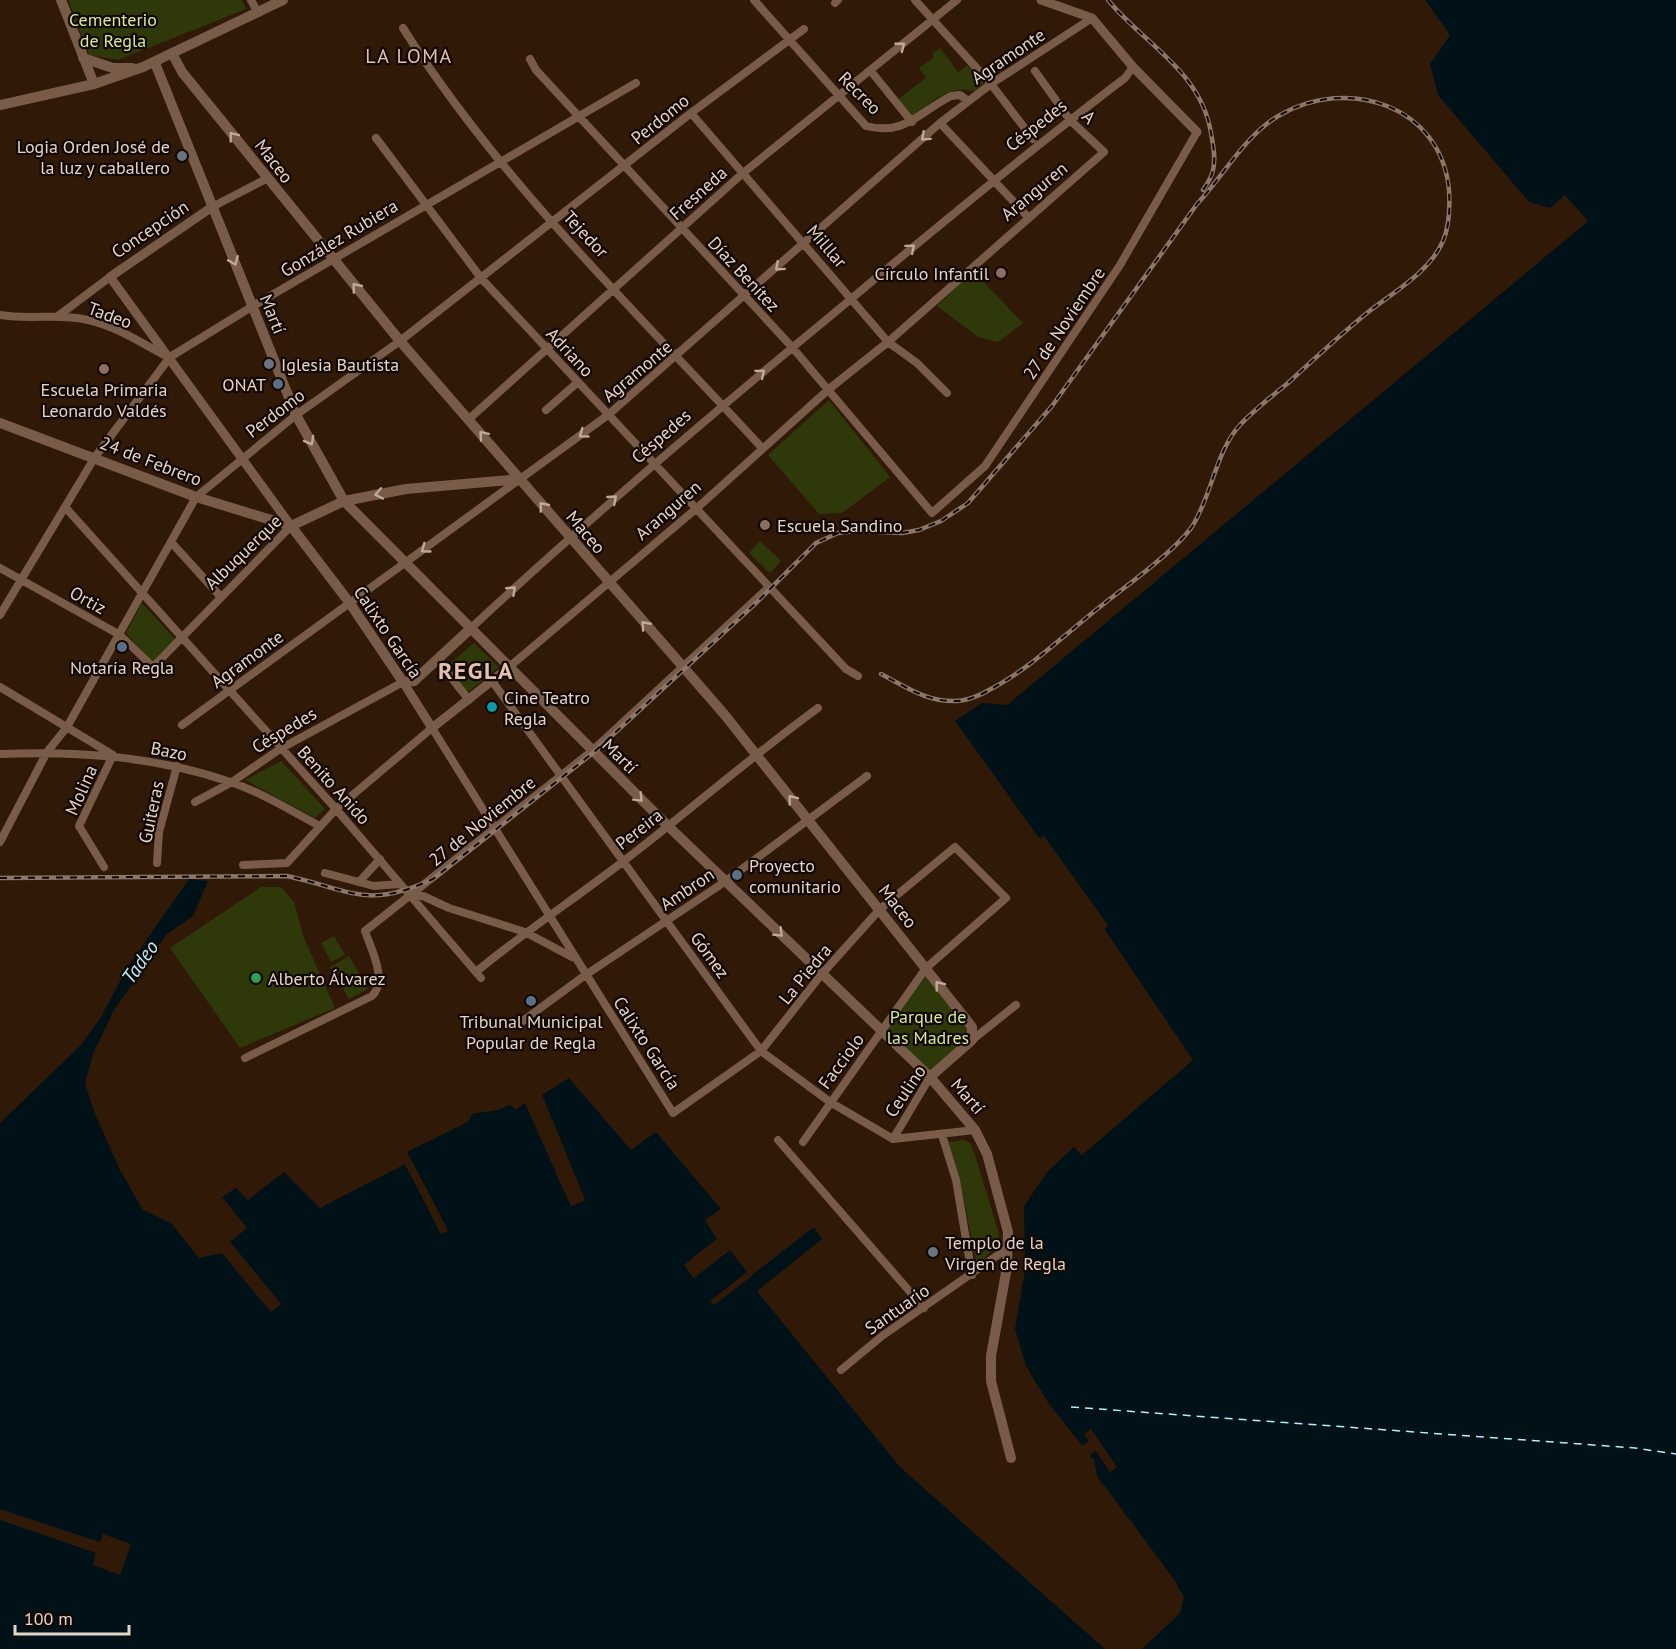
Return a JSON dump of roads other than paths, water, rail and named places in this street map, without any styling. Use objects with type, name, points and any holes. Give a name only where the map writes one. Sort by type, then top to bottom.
[{"type":"main road","points":[[61,0],[94,84]]},
{"type":"main road","points":[[0,105],[94,84],[139,69],[173,55],[283,0]]},
{"type":"main road","name":"Maceo","points":[[173,55],[182,72],[266,179],[400,341],[756,753],[926,968],[973,1036]]},
{"type":"main road","points":[[83,58],[113,68],[147,71],[164,83]]},
{"type":"main road","name":"Martí","points":[[155,63],[296,415],[344,501],[469,630],[668,826],[930,1077],[975,1130],[987,1154],[1008,1232],[1007,1268],[991,1356],[991,1373],[1011,1458]]},
{"type":"main road","name":"24 de Febrero","points":[[0,423],[196,497],[291,526]]},
{"type":"main road","name":"Albuquerque","points":[[291,526],[344,501],[406,489],[521,479]]},
{"type":"main road","name":"Calixto García","points":[[291,526],[349,602],[403,682]]},
{"type":"main road","name":"Céspedes","points":[[403,682],[414,681],[469,630]]},
{"type":"main road","name":"Ceulino","points":[[930,1077],[973,1036]]},
{"type":"street","points":[[251,0],[258,13]]},
{"type":"street","name":"Recreo","points":[[754,0],[866,126],[882,130],[900,128],[951,96],[960,95],[968,101]]},
{"type":"street","points":[[915,0],[991,84],[1033,139]]},
{"type":"street","name":"Fresneda","points":[[469,419],[743,173],[957,0]]},
{"type":"street","points":[[1041,0],[1092,18],[1133,67],[1197,132]]},
{"type":"street","name":"Agramonte","points":[[182,725],[608,415],[677,357],[940,123],[991,84],[1092,18]]},
{"type":"street","name":"Tejedor","points":[[403,28],[436,80],[500,162],[762,448]]},
{"type":"street","name":"Perdomo","points":[[0,842],[47,752],[67,728],[196,497],[243,456],[296,415],[400,341],[625,167],[691,113],[804,29]]},
{"type":"street","name":"Díaz Benítez","points":[[530,59],[536,70],[792,347],[932,513]]},
{"type":"street","name":"Céspedes","points":[[469,630],[568,537],[723,405],[991,180],[1125,78],[1133,67]]},
{"type":"street","points":[[870,70],[912,122]]},
{"type":"street","name":"A","points":[[1035,71],[1070,120],[1104,152]]},
{"type":"street","name":"González Rubiera","points":[[0,615],[95,457],[170,357],[253,306],[334,261],[425,205],[636,83]]},
{"type":"street","name":"Milllar","points":[[691,113],[888,342],[917,363],[947,393]]},
{"type":"street","points":[[940,123],[1028,217]]},
{"type":"street","name":"27 de Noviembre","points":[[932,513],[985,466],[1120,265],[1197,132]]},
{"type":"street","name":"Adriano","points":[[376,138],[481,278],[846,669],[858,676]]},
{"type":"street","name":"Aranguren","points":[[243,865],[287,863],[336,808],[508,668],[697,508],[828,389],[888,342],[1104,152]]},
{"type":"street","name":"Concepción","points":[[58,316],[212,207],[266,179]]},
{"type":"street","name":"Calixto García","points":[[110,277],[243,456],[291,526]]},
{"type":"street","name":"Tadeo","points":[[0,315],[22,318],[58,316],[88,320],[104,325],[170,357]]},
{"type":"street","points":[[546,410],[578,382]]},
{"type":"street","name":"Benito Anido","points":[[66,508],[280,749],[336,808],[479,975]]},
{"type":"street","name":"Albuquerque","points":[[153,667],[291,526]]},
{"type":"street","points":[[171,542],[220,596]]},
{"type":"street","name":"Ortiz","points":[[0,568],[120,634],[153,667]]},
{"type":"street","name":"27 de Noviembre","points":[[245,1058],[372,996],[379,985],[378,970],[366,931],[592,751],[769,587]]},
{"type":"street","points":[[438,661],[469,700]]},
{"type":"street","name":"Gómez","points":[[492,681],[761,1051],[830,1102],[893,1139]]},
{"type":"street","name":"Céspedes","points":[[195,802],[232,782],[280,749],[403,682]]},
{"type":"street","name":"Calixto García","points":[[403,682],[494,831],[548,914],[584,976],[673,1113]]},
{"type":"street","points":[[0,687],[113,755]]},
{"type":"street","name":"Pereira","points":[[479,975],[525,932],[623,861],[756,753],[818,708]]},
{"type":"street","name":"Bazo","points":[[0,754],[47,752],[113,755],[177,766],[232,782],[320,826]]},
{"type":"street","name":"Molina","points":[[104,867],[79,826],[113,755]]},
{"type":"street","name":"Guiteras","points":[[157,863],[159,832],[177,766]]},
{"type":"street","name":"Ambron","points":[[519,1023],[726,880],[867,776]]},
{"type":"street","name":"La Piedra","points":[[673,1113],[761,1051],[821,975],[880,909],[955,847]]},
{"type":"street","name":"Facciolo","points":[[803,1142],[926,968],[1006,898],[955,847]]},
{"type":"street","points":[[359,882],[380,860]]},
{"type":"street","points":[[325,873],[382,887],[399,884]]},
{"type":"street","points":[[410,897],[423,896],[449,908],[525,932],[573,958]]},
{"type":"street","name":"Ceulino","points":[[973,1036],[1016,1005]]},
{"type":"street","name":"Ceulino","points":[[893,1139],[930,1077]]},
{"type":"street","points":[[893,1139],[975,1130]]},
{"type":"street","points":[[942,1135],[956,1180],[972,1275]]},
{"type":"street","points":[[778,1140],[924,1308]]},
{"type":"street","name":"Santuario","points":[[841,1370],[882,1336],[1008,1248]]},
{"type":"water","points":[[1425,0],[1676,0],[1676,1649],[1142,1649],[1180,1613],[1184,1597],[1173,1578],[1097,1476],[1094,1459],[1090,1457],[1091,1454],[1085,1444],[1082,1445],[1049,1404],[1026,1366],[1015,1329],[1025,1270],[1024,1206],[1048,1171],[1074,1147],[1082,1155],[1193,1060],[1105,930],[1108,925],[1044,836],[1039,838],[955,721],[982,703],[1007,705],[1588,221],[1565,196],[1550,208],[1529,202],[1438,95],[1430,64],[1450,35]]},
{"type":"water","points":[[189,879],[208,881],[193,916],[166,935],[114,1010],[93,1054],[85,1083],[95,1114],[120,1170],[143,1210],[171,1223],[199,1258],[222,1253],[271,1312],[281,1304],[230,1242],[247,1228],[222,1197],[236,1188],[248,1200],[284,1172],[320,1208],[405,1164],[441,1233],[448,1230],[407,1152],[468,1122],[472,1114],[497,1110],[510,1105],[516,1110],[525,1103],[571,1206],[585,1200],[542,1095],[569,1078],[631,1150],[656,1132],[721,1209],[705,1220],[717,1239],[684,1265],[694,1278],[730,1250],[747,1272],[711,1301],[713,1305],[814,1227],[822,1239],[757,1291],[900,1467],[1105,1649],[0,1649],[0,1123],[81,1045],[101,1017],[127,968]]},
{"type":"railway","points":[[1108,0],[1184,75],[1196,92],[1205,111],[1214,151],[1212,173],[1203,190]]},
{"type":"railway","points":[[0,878],[287,876],[344,891],[374,895],[391,894],[433,879],[594,752],[756,603],[816,543],[838,533],[855,531],[902,533],[919,530],[941,521],[968,503],[1052,406],[1197,204],[1246,144],[1268,123],[1306,104],[1334,98],[1361,99],[1387,106],[1410,119],[1429,137],[1442,161],[1449,190],[1447,229],[1437,252],[1410,281],[1357,321],[1240,425],[1225,447],[1193,525],[1175,545],[1033,662],[978,696],[960,701],[936,699],[917,693],[881,674]]},
{"type":"place","name":"Logia Orden José de la luz y caballero","points":[[182,156]]},
{"type":"place","name":"Círculo Infantil","points":[[1001,273]]},
{"type":"place","name":"Iglesia Bautista","points":[[269,364]]},
{"type":"place","name":"Escuela Primaria Leonardo Valdés","points":[[104,369]]},
{"type":"place","name":"ONAT","points":[[278,384]]},
{"type":"place","name":"Escuela Sandino","points":[[765,525]]},
{"type":"place","name":"Notaría Regla","points":[[122,647]]},
{"type":"place","name":"Cine Teatro Regla","points":[[492,707]]},
{"type":"place","name":"Proyecto comunitario","points":[[737,875]]},
{"type":"place","name":"Alberto Álvarez","points":[[256,978]]},
{"type":"place","name":"Tribunal Municipal Popular de Regla","points":[[531,1001]]},
{"type":"place","name":"Templo de la Virgen de Regla","points":[[933,1252]]},
{"type":"district","name":"LA LOMA","points":[[409,56]]},
{"type":"district","name":"REGLA","points":[[476,670]]},
{"type":"park label","name":"Cementerio de Regla","points":[[113,29]]},
{"type":"park label","name":"Parque de las Madres","points":[[928,1026]]}]
